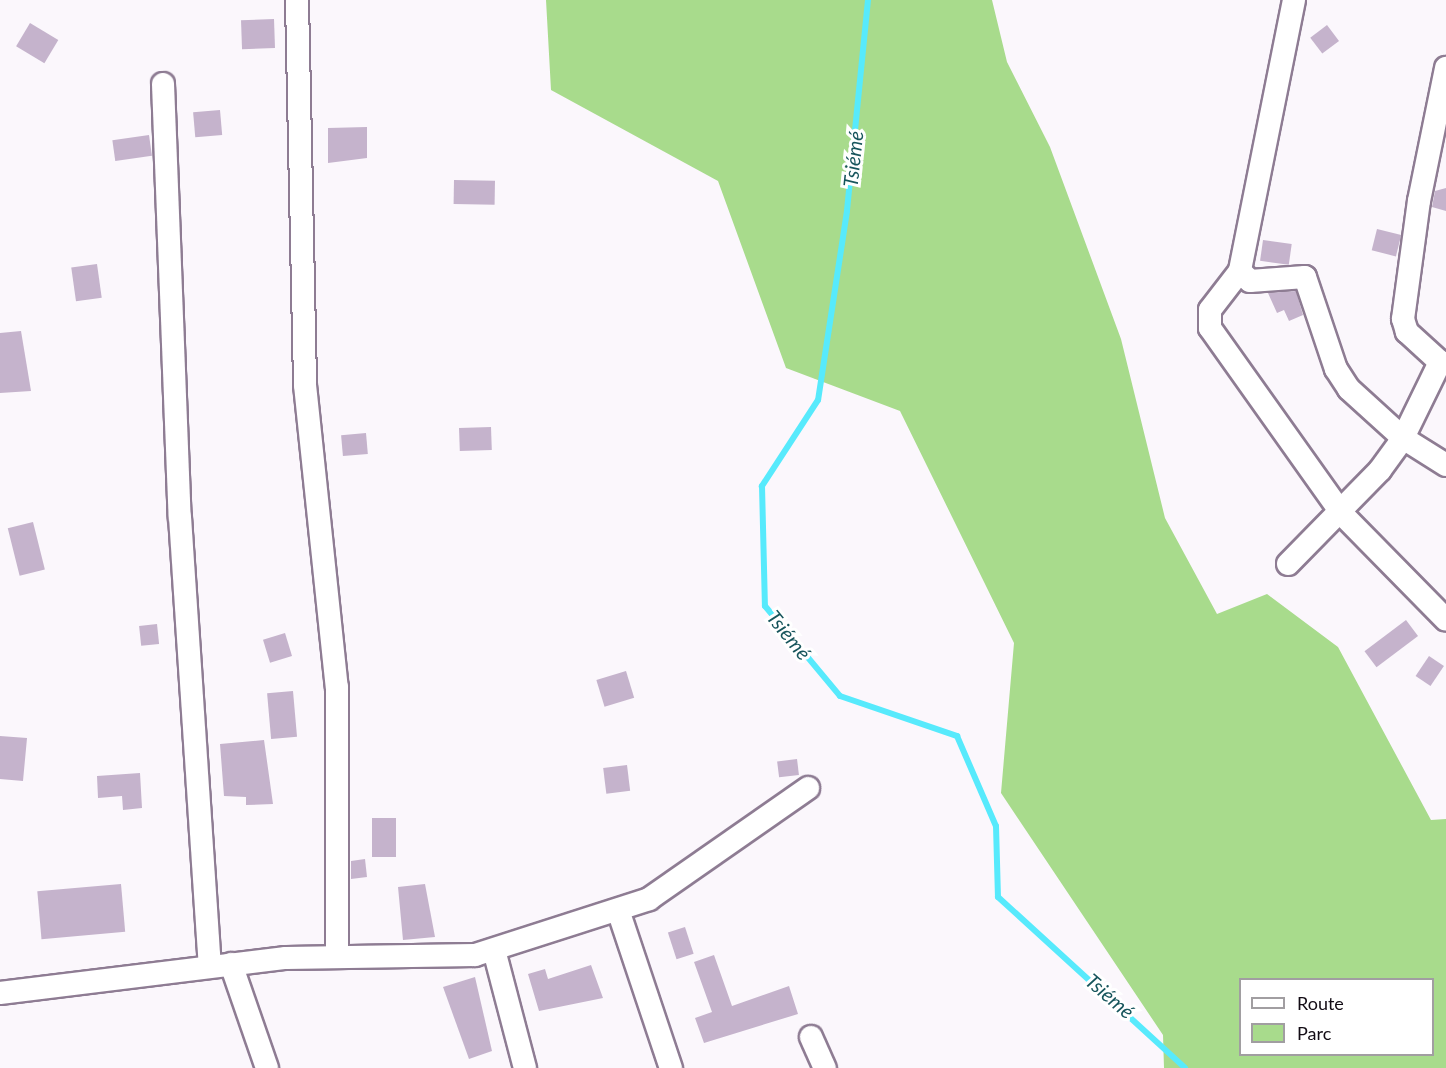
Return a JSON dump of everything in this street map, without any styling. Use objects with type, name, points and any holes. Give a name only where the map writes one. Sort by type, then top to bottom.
[{"type":"street","points":[[297,0],[305,385],[337,687],[337,957]]},
{"type":"street","points":[[1294,0],[1240,271],[1210,310],[1210,328],[1342,514],[1446,620]]},
{"type":"street","points":[[1288,564],[1342,514],[1403,438],[1440,362],[1407,332],[1403,319],[1419,201],[1446,68]]},
{"type":"street","points":[[163,84],[180,517],[221,965],[267,1068]]},
{"type":"street","points":[[1240,271],[1250,281],[1266,283],[1305,277],[1316,297],[1335,369],[1349,389],[1403,438],[1446,465]]},
{"type":"street","points":[[0,993],[221,965],[337,957],[475,956],[649,899],[808,788]]},
{"type":"street","points":[[618,910],[671,1068]]},
{"type":"street","points":[[494,950],[525,1068]]},
{"type":"street","points":[[811,1036],[825,1068]]},
{"type":"green space","points":[[546,0],[992,0],[1007,62],[1050,147],[1121,339],[1165,518],[1217,614],[1267,594],[1338,647],[1431,820],[1446,819],[1446,1068],[1164,1068],[1163,1035],[1001,793],[1014,643],[900,411],[786,368],[718,181],[551,90]]},
{"type":"building","points":[[274,19],[275,48],[242,49],[241,20]]},
{"type":"building","points":[[30,23],[58,40],[44,63],[16,46]]},
{"type":"building","points":[[1327,25],[1339,41],[1322,54],[1310,38]]},
{"type":"building","points":[[220,110],[222,135],[195,137],[193,112]]},
{"type":"building","points":[[367,127],[367,158],[328,163],[328,128]]},
{"type":"building","points":[[149,135],[152,156],[115,161],[112,140]]},
{"type":"building","points":[[454,180],[495,181],[495,205],[454,204]]},
{"type":"building","points":[[1446,188],[1446,211],[1432,207],[1435,191]]},
{"type":"building","points":[[1377,229],[1401,235],[1396,256],[1372,250]]},
{"type":"building","points":[[1263,240],[1292,244],[1289,265],[1260,261]]},
{"type":"building","points":[[97,264],[102,298],[76,301],[71,268]]},
{"type":"building","points":[[1296,291],[1303,315],[1289,321],[1284,310],[1277,313],[1268,293]]},
{"type":"building","points":[[21,331],[31,391],[0,393],[0,333]]},
{"type":"building","points":[[491,427],[492,450],[460,451],[459,428]]},
{"type":"building","points":[[366,433],[368,454],[343,456],[341,435]]},
{"type":"building","points":[[33,522],[45,570],[20,576],[8,528]]},
{"type":"building","points":[[1406,620],[1418,636],[1377,667],[1364,651]]},
{"type":"building","points":[[157,624],[159,644],[141,646],[139,626]]},
{"type":"building","points":[[285,633],[292,656],[270,663],[263,640]]},
{"type":"building","points":[[1429,656],[1444,666],[1431,686],[1416,676]]},
{"type":"building","points":[[626,671],[634,698],[605,707],[596,680]]},
{"type":"building","points":[[293,691],[297,737],[271,739],[267,693]]},
{"type":"building","points":[[0,736],[27,738],[23,781],[0,779]]},
{"type":"building","points":[[264,740],[273,804],[246,805],[246,797],[224,796],[220,744]]},
{"type":"building","points":[[797,759],[799,775],[779,777],[777,761]]},
{"type":"building","points":[[627,765],[630,791],[606,794],[603,768]]},
{"type":"building","points":[[140,773],[142,808],[123,810],[122,796],[98,798],[97,776]]},
{"type":"building","points":[[372,818],[396,818],[396,857],[372,857]]},
{"type":"building","points":[[365,859],[367,877],[351,879],[351,861]]},
{"type":"building","points":[[121,884],[125,932],[42,939],[37,891]]},
{"type":"building","points":[[425,884],[435,937],[403,940],[398,887]]},
{"type":"building","points":[[685,927],[694,954],[677,959],[668,933]]},
{"type":"building","points":[[714,955],[732,1006],[789,986],[798,1014],[704,1043],[695,1018],[712,1012],[694,962]]},
{"type":"building","points":[[591,965],[603,998],[539,1011],[528,974],[545,969],[548,979]]},
{"type":"building","points":[[475,977],[492,1051],[469,1059],[443,987]]},
{"type":"waterway","name":"Tsiémé","points":[[868,0],[847,211],[818,400],[762,486],[765,606],[840,696],[957,736],[996,826],[998,897],[1185,1068]]}]
